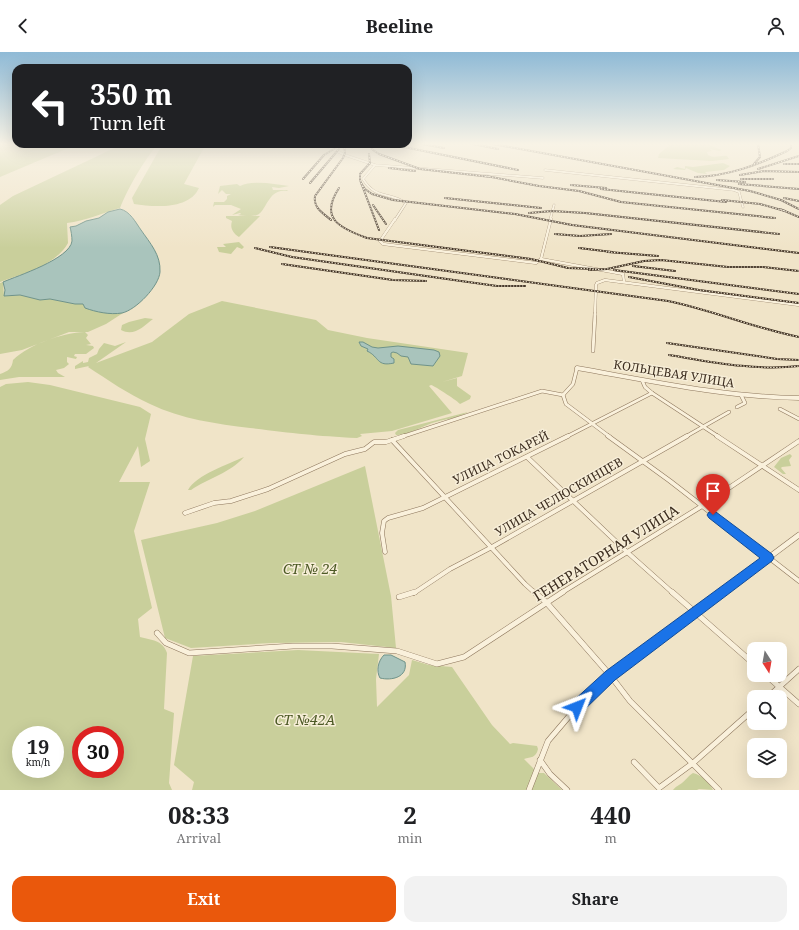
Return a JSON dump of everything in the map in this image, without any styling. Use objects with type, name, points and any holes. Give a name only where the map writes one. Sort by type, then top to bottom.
[{"type":"street","points":[[363,178],[370,190],[376,194],[399,197],[406,203],[380,240],[380,243],[536,263],[540,259],[554,205]]},
{"type":"street","points":[[625,178],[734,190],[739,192],[743,207]]},
{"type":"street","points":[[540,259],[623,274],[624,282]]},
{"type":"street","points":[[593,351],[593,321],[597,283],[605,280],[799,305]]},
{"type":"street","name":"КОЛЬЦЕВАЯ УЛИЦА","points":[[563,395],[573,384],[577,368],[642,380],[742,395],[776,398],[799,398]]},
{"type":"street","points":[[642,380],[645,387],[652,393],[799,490]]},
{"type":"street","points":[[185,513],[214,503],[231,501],[268,489],[344,454],[365,449],[374,442],[386,442],[542,391],[563,395],[568,407],[702,506],[799,581]]},
{"type":"street","name":"УЛИЦА ТОКАРЕЙ","points":[[385,552],[382,533],[386,520],[423,508],[652,393]]},
{"type":"street","points":[[737,407],[745,403],[742,395]]},
{"type":"street","points":[[780,409],[799,419]]},
{"type":"street","name":"УЛИЦА ЧЕЛЮСКИНЦЕВ","points":[[399,597],[413,593],[450,569],[492,547],[728,412]]},
{"type":"street","points":[[392,440],[525,584],[546,602],[610,675],[630,701],[720,790]]},
{"type":"street","name":"ГЕНЕРАТОРНАЯ УЛИЦА","points":[[157,633],[166,643],[188,653],[293,646],[325,646],[397,651],[437,664],[464,657],[546,602],[702,506],[799,441]]},
{"type":"street","points":[[527,457],[627,552],[747,658]]},
{"type":"street","points":[[529,790],[548,742],[577,707],[610,675],[799,535]]},
{"type":"street","points":[[776,690],[799,669]]},
{"type":"street","points":[[774,682],[799,704]]},
{"type":"street","points":[[634,762],[659,788],[693,763],[747,715]]},
{"type":"street","points":[[540,760],[550,774],[567,790]]},
{"type":"green space","points":[[50,178],[135,178],[120,208],[87,219],[67,223],[68,243],[55,258],[29,272],[0,282],[0,205],[13,196]]},
{"type":"green space","points":[[143,178],[187,178],[184,184],[199,188],[194,195],[179,204],[151,206],[134,204],[132,198]]},
{"type":"green space","points":[[251,183],[264,183],[289,186],[279,188],[272,187],[273,190],[288,190],[281,191],[272,196],[260,213],[255,216],[238,215],[241,214],[240,213],[232,215],[241,209],[231,205],[215,205],[213,207],[214,202],[224,202],[227,199],[227,196],[231,194],[226,194],[222,190],[218,194],[220,186],[237,184],[240,186]]},
{"type":"green space","points":[[226,216],[260,216],[239,237],[232,230],[232,221],[226,218]]},
{"type":"green space","points":[[239,242],[244,247],[242,249],[237,247],[231,254],[219,252],[217,247],[226,247],[223,244]]},
{"type":"green space","points":[[3,282],[4,296],[20,295],[40,300],[50,299],[83,304],[85,308],[99,312],[123,313],[106,324],[85,332],[88,335],[86,338],[91,344],[86,345],[93,346],[94,348],[86,354],[75,354],[74,356],[77,357],[76,359],[67,357],[67,362],[69,364],[64,368],[56,370],[65,377],[19,377],[0,380],[0,374],[12,366],[13,360],[28,349],[43,342],[22,350],[0,354],[0,283]],"holes":[[[69,332],[85,332],[76,333],[50,339]]]},
{"type":"green space","points":[[222,301],[316,320],[328,330],[367,338],[468,353],[462,376],[442,382],[457,378],[457,386],[471,396],[470,399],[460,404],[447,394],[431,385],[429,386],[452,413],[392,431],[360,434],[362,436],[357,438],[328,436],[212,423],[174,414],[142,400],[126,391],[88,367],[89,366],[75,369],[75,366],[83,361],[83,363],[88,362],[89,358],[97,354],[104,343],[115,346],[126,342],[96,363],[152,342],[189,314]]},
{"type":"green space","points":[[145,318],[153,319],[138,330],[126,332],[121,330],[122,325]]},
{"type":"green space","points":[[28,382],[50,385],[140,407],[151,414],[145,439],[150,461],[141,467],[138,446],[119,482],[150,482],[134,531],[152,608],[138,619],[140,637],[160,643],[163,645],[167,653],[164,709],[174,713],[169,783],[172,790],[0,790],[0,387],[6,384]]},
{"type":"green space","points":[[468,412],[455,418],[432,423],[406,434],[396,435],[395,433],[398,430]]},
{"type":"green space","points":[[790,454],[792,456],[789,460],[791,466],[781,468],[786,474],[783,474],[774,467],[781,458]]},
{"type":"green space","points":[[244,457],[226,471],[191,490],[188,490],[205,475]]},
{"type":"green space","name":"СТ № 24","points":[[365,466],[391,596],[396,648],[341,642],[271,643],[191,648],[165,638],[141,540],[217,523],[255,511]]},
{"type":"green space","name":"СТ №42А","points":[[298,650],[379,654],[376,679],[377,707],[409,675],[412,660],[429,665],[452,667],[492,725],[510,744],[513,743],[537,746],[538,749],[535,756],[524,759],[538,773],[544,773],[562,790],[192,790],[194,782],[174,765],[193,656]]},
{"type":"green space","points":[[693,773],[705,779],[713,790],[673,790],[683,782]]},
{"type":"water","points":[[120,209],[127,212],[135,221],[157,255],[160,266],[159,278],[156,284],[146,297],[134,307],[128,311],[117,314],[98,312],[85,308],[83,304],[50,299],[40,300],[20,295],[4,296],[5,290],[3,282],[42,266],[69,248],[72,241],[70,227],[99,218],[108,212]]},
{"type":"water","points":[[359,342],[363,342],[372,347],[378,348],[398,346],[434,350],[439,352],[440,356],[433,366],[411,364],[408,357],[401,356],[393,352],[391,353],[391,357],[394,359],[394,363],[384,364],[367,351],[368,349],[361,346]]},
{"type":"water","points":[[384,655],[391,655],[405,662],[404,671],[402,674],[398,677],[389,679],[380,678],[378,666]]},
{"type":"railway","points":[[310,183],[314,178]]},
{"type":"railway","points":[[328,178],[315,196],[315,200],[317,207],[331,220]]},
{"type":"railway","points":[[360,178],[361,183]]},
{"type":"railway","points":[[499,178],[539,186],[579,191],[621,202],[775,218]]},
{"type":"railway","points":[[681,178],[750,191],[781,200],[799,209]]},
{"type":"railway","points":[[741,179],[773,179]]},
{"type":"railway","points":[[717,180],[745,182]]},
{"type":"railway","points":[[361,183],[365,189],[372,194],[393,200],[515,214],[572,225],[799,253]]},
{"type":"railway","points":[[361,183],[379,230]]},
{"type":"railway","points":[[739,184],[799,189]]},
{"type":"railway","points":[[571,185],[606,188]]},
{"type":"railway","points":[[339,188],[333,198],[331,207],[335,220],[348,230],[367,238],[531,259],[568,268],[594,269]]},
{"type":"railway","points":[[601,189],[726,202]]},
{"type":"railway","points":[[445,198],[541,208]]},
{"type":"railway","points":[[784,198],[799,201]]},
{"type":"railway","points":[[722,200],[760,204],[784,211]]},
{"type":"railway","points":[[373,205],[386,224]]},
{"type":"railway","points":[[780,209],[784,211]]},
{"type":"railway","points":[[529,213],[552,211],[585,213],[779,234]]},
{"type":"railway","points":[[784,211],[799,217]]},
{"type":"railway","points":[[555,234],[580,236],[611,234]]},
{"type":"railway","points":[[270,247],[668,301],[799,337]]},
{"type":"railway","points":[[255,248],[292,257],[468,282],[497,286],[525,286]]},
{"type":"railway","points":[[579,248],[612,252]]},
{"type":"railway","points":[[608,252],[658,256]]},
{"type":"railway","points":[[589,270],[607,269],[644,261],[661,260],[728,267],[763,267],[799,271]]},
{"type":"railway","points":[[282,264],[393,280],[426,281]]},
{"type":"railway","points":[[633,266],[675,271]]},
{"type":"railway","points":[[614,270],[799,294]]},
{"type":"railway","points":[[629,277],[699,290],[799,303]]},
{"type":"railway","points":[[667,343],[777,359],[799,360]]},
{"type":"railway","points":[[669,355],[750,367],[799,366]]},
{"type":"route","points":[[577,707],[610,675],[768,558],[713,515]]}]
